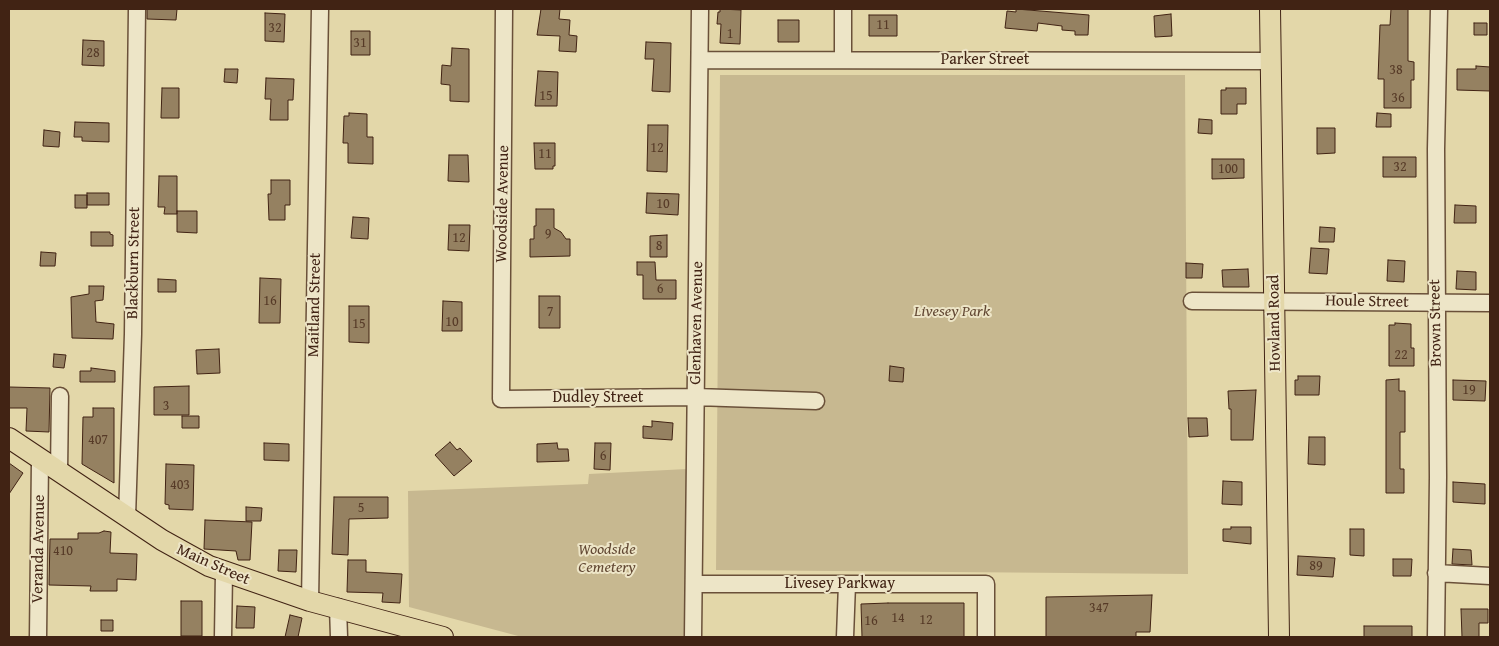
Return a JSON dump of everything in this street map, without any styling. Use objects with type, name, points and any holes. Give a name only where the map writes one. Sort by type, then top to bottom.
[{"type":"main road","name":"Howland Road","points":[[1270,9],[1280,637]]},
{"type":"main road","name":"Main Street","points":[[9,438],[179,551],[224,572],[310,601],[443,637]]},
{"type":"street","name":"Blackburn Street","points":[[127,518],[133,343],[137,9]]},
{"type":"street","name":"Maitland Street","points":[[310,601],[320,9]]},
{"type":"street","name":"Woodside Avenue","points":[[500,399],[504,9]]},
{"type":"street","name":"Glenhaven Avenue","points":[[693,637],[700,9]]},
{"type":"street","points":[[843,9],[843,60]]},
{"type":"street","name":"Brown Street","points":[[1436,637],[1438,477],[1435,303],[1439,9]]},
{"type":"street","name":"Parker Street","points":[[700,60],[1270,61]]},
{"type":"street","name":"Houle Street","points":[[1192,301],[1275,300],[1490,303]]},
{"type":"street","points":[[60,396],[60,472]]},
{"type":"street","name":"Dudley Street","points":[[500,399],[696,397],[816,401]]},
{"type":"street","name":"Veranda Avenue","points":[[38,637],[40,460]]},
{"type":"street","points":[[223,637],[224,572]]},
{"type":"street","points":[[1436,573],[1490,576]]},
{"type":"street","name":"Livesey Parkway","points":[[694,584],[986,584],[986,637]]},
{"type":"street","points":[[845,637],[847,584]]},
{"type":"street","points":[[338,608],[339,637]]},
{"type":"green space","name":"Livesey Park","points":[[720,75],[1185,75],[1188,574],[716,570]]},
{"type":"green space","name":"Woodside Cemetery","points":[[687,469],[686,637],[522,637],[409,607],[408,491],[588,484],[589,474]]},
{"type":"building","points":[[147,9],[177,9],[176,20],[147,19]]},
{"type":"building","points":[[541,9],[560,9],[559,19],[570,20],[569,35],[577,36],[576,52],[559,51],[560,36],[537,35]]},
{"type":"building","points":[[720,9],[741,10],[740,44],[720,43],[721,24],[717,24]]},
{"type":"building","points":[[1016,9],[1089,15],[1088,35],[1075,35],[1075,31],[1062,30],[1062,26],[1038,23],[1037,31],[1005,28],[1007,11],[1016,12]]},
{"type":"building","points":[[1391,9],[1408,9],[1408,61],[1414,62],[1414,80],[1411,80],[1411,108],[1384,108],[1384,79],[1378,79],[1380,25],[1390,25]]},
{"type":"building","points":[[265,13],[285,14],[284,42],[265,41]]},
{"type":"building","points":[[1171,14],[1172,36],[1155,37],[1154,16]]},
{"type":"building","points":[[869,15],[897,15],[897,36],[869,36]]},
{"type":"building","points":[[778,20],[799,20],[799,42],[778,42]]},
{"type":"building","points":[[1474,23],[1487,23],[1487,35],[1474,35]]},
{"type":"building","points":[[351,31],[370,31],[370,55],[351,55]]},
{"type":"building","points":[[83,40],[104,41],[104,66],[82,65]]},
{"type":"building","points":[[646,42],[671,43],[670,92],[652,91],[654,59],[645,59]]},
{"type":"building","points":[[452,48],[469,49],[469,102],[450,101],[450,85],[441,84],[442,65],[451,66]]},
{"type":"building","points":[[1476,66],[1490,67],[1490,91],[1457,90],[1457,69],[1476,69]]},
{"type":"building","points":[[225,69],[238,69],[237,83],[224,82]]},
{"type":"building","points":[[538,71],[558,72],[557,106],[535,106]]},
{"type":"building","points":[[266,78],[294,79],[293,100],[288,100],[288,120],[270,120],[271,99],[265,99]]},
{"type":"building","points":[[162,88],[179,88],[179,118],[161,118]]},
{"type":"building","points":[[1226,88],[1246,88],[1246,104],[1237,104],[1237,114],[1221,114],[1221,90],[1226,90]]},
{"type":"building","points":[[349,113],[367,114],[367,137],[373,137],[373,164],[348,163],[348,143],[343,143],[344,116],[349,116]]},
{"type":"building","points":[[1377,113],[1391,114],[1391,127],[1376,127]]},
{"type":"building","points":[[1199,119],[1212,120],[1212,134],[1198,133]]},
{"type":"building","points":[[75,122],[109,123],[109,142],[82,141],[82,137],[74,137]]},
{"type":"building","points":[[648,125],[668,125],[667,172],[647,171]]},
{"type":"building","points":[[1317,128],[1335,128],[1335,153],[1317,154]]},
{"type":"building","points":[[44,130],[60,132],[59,147],[43,146]]},
{"type":"building","points":[[534,143],[555,143],[555,166],[553,166],[553,169],[535,169]]},
{"type":"building","points":[[449,155],[468,155],[469,182],[448,181]]},
{"type":"building","points":[[1383,157],[1416,157],[1416,177],[1383,177]]},
{"type":"building","points":[[1212,159],[1244,159],[1244,178],[1212,179]]},
{"type":"building","points":[[159,176],[177,176],[177,214],[164,214],[165,207],[158,207]]},
{"type":"building","points":[[271,180],[290,180],[290,205],[285,205],[285,220],[269,220],[268,194],[271,194]]},
{"type":"building","points":[[87,193],[109,193],[109,205],[87,205]]},
{"type":"building","points":[[647,193],[679,194],[678,215],[646,213]]},
{"type":"building","points":[[75,195],[87,195],[87,208],[75,208]]},
{"type":"building","points":[[1455,205],[1476,206],[1476,223],[1454,223]]},
{"type":"building","points":[[536,209],[554,209],[554,228],[561,232],[566,239],[570,239],[570,256],[530,257],[530,239],[534,239]]},
{"type":"building","points":[[177,211],[197,211],[197,233],[177,232]]},
{"type":"building","points":[[353,217],[369,218],[368,239],[351,238]]},
{"type":"building","points":[[449,225],[470,225],[469,251],[448,250]]},
{"type":"building","points":[[1320,227],[1335,228],[1334,242],[1319,242]]},
{"type":"building","points":[[91,232],[110,232],[113,235],[113,246],[91,246]]},
{"type":"building","points":[[667,235],[667,257],[650,257],[650,236]]},
{"type":"building","points":[[1311,248],[1329,249],[1327,274],[1309,273]]},
{"type":"building","points":[[41,252],[56,253],[55,266],[40,266]]},
{"type":"building","points":[[1388,260],[1405,261],[1404,282],[1387,281]]},
{"type":"building","points":[[637,262],[655,262],[656,280],[676,280],[676,299],[643,299],[643,275],[637,275]]},
{"type":"building","points":[[1186,263],[1203,264],[1202,278],[1186,278]]},
{"type":"building","points":[[1248,269],[1249,287],[1223,287],[1222,270]]},
{"type":"building","points":[[1457,271],[1476,272],[1476,290],[1456,289]]},
{"type":"building","points":[[260,278],[281,279],[280,323],[259,323]]},
{"type":"building","points":[[158,279],[176,280],[176,292],[158,292]]},
{"type":"building","points":[[89,286],[104,286],[103,300],[95,301],[96,322],[114,324],[113,339],[72,338],[71,297],[89,294]]},
{"type":"building","points":[[539,296],[560,296],[560,328],[539,328]]},
{"type":"building","points":[[443,301],[462,302],[462,331],[442,331]]},
{"type":"building","points":[[349,306],[369,306],[369,343],[349,342]]},
{"type":"building","points":[[1395,323],[1411,324],[1411,348],[1414,348],[1414,366],[1389,366],[1389,325],[1395,325]]},
{"type":"building","points":[[219,349],[220,373],[197,374],[196,350]]},
{"type":"building","points":[[54,354],[66,355],[64,368],[53,367]]},
{"type":"building","points":[[890,366],[904,368],[903,382],[889,381]]},
{"type":"building","points":[[91,368],[115,371],[115,382],[80,382],[80,371],[91,371]]},
{"type":"building","points":[[1298,376],[1320,376],[1319,395],[1295,395],[1295,380],[1298,380]]},
{"type":"building","points":[[1399,379],[1399,391],[1405,391],[1405,432],[1400,432],[1400,469],[1404,469],[1404,493],[1386,493],[1386,380]]},
{"type":"building","points":[[1453,380],[1486,381],[1485,401],[1453,400]]},
{"type":"building","points":[[189,386],[189,415],[154,415],[154,387]]},
{"type":"building","points":[[9,387],[50,388],[49,432],[26,431],[27,408],[9,408]]},
{"type":"building","points":[[1256,390],[1253,440],[1231,440],[1231,409],[1229,409],[1228,391]]},
{"type":"building","points":[[93,408],[114,408],[114,483],[82,464],[83,417],[93,417]]},
{"type":"building","points":[[182,416],[199,416],[199,428],[182,428]]},
{"type":"building","points":[[1188,418],[1207,418],[1208,436],[1189,437]]},
{"type":"building","points":[[652,421],[673,423],[672,440],[643,438],[643,426],[652,427]]},
{"type":"building","points":[[1309,437],[1325,437],[1325,465],[1308,464]]},
{"type":"building","points":[[450,442],[457,450],[460,448],[472,461],[454,476],[435,455]]},
{"type":"building","points":[[264,443],[289,444],[289,461],[264,460]]},
{"type":"building","points":[[557,443],[558,449],[568,449],[569,461],[537,462],[537,444]]},
{"type":"building","points":[[595,443],[611,443],[610,470],[594,469]]},
{"type":"building","points":[[9,463],[23,473],[9,494]]},
{"type":"building","points":[[166,464],[194,465],[193,510],[169,509],[169,505],[165,504]]},
{"type":"building","points":[[1223,481],[1242,482],[1242,505],[1222,504]]},
{"type":"building","points":[[1453,482],[1485,484],[1485,504],[1453,502]]},
{"type":"building","points":[[334,497],[388,497],[388,518],[349,519],[348,555],[332,554]]},
{"type":"building","points":[[246,507],[262,508],[261,521],[246,521]]},
{"type":"building","points":[[205,520],[252,522],[250,560],[238,560],[236,551],[204,549]]},
{"type":"building","points":[[1231,527],[1251,527],[1251,544],[1223,541],[1223,529],[1231,529]]},
{"type":"building","points":[[1350,529],[1364,529],[1364,556],[1350,555]]},
{"type":"building","points":[[104,531],[111,532],[110,553],[137,554],[136,580],[117,579],[117,591],[90,591],[91,586],[49,585],[50,539],[78,539],[78,533],[99,533]]},
{"type":"building","points":[[1453,549],[1471,550],[1472,565],[1452,564]]},
{"type":"building","points":[[279,550],[297,550],[296,572],[278,571]]},
{"type":"building","points":[[1298,556],[1335,558],[1333,577],[1297,575]]},
{"type":"building","points":[[1393,559],[1412,559],[1411,576],[1393,576]]},
{"type":"building","points":[[348,560],[366,560],[366,572],[402,574],[400,603],[382,602],[383,593],[347,592]]},
{"type":"building","points":[[1152,595],[1150,632],[1136,632],[1136,637],[1046,637],[1046,597]]},
{"type":"building","points":[[181,601],[202,601],[202,636],[181,636]]},
{"type":"building","points":[[964,603],[964,637],[862,637],[861,604]]},
{"type":"building","points":[[237,606],[255,607],[254,628],[236,628]]},
{"type":"building","points":[[1461,609],[1488,609],[1488,623],[1479,623],[1479,637],[1462,637]]},
{"type":"building","points":[[290,615],[302,618],[298,637],[285,637]]},
{"type":"building","points":[[101,620],[113,620],[113,631],[101,631]]},
{"type":"building","points":[[1364,626],[1412,626],[1412,637],[1364,637]]}]
